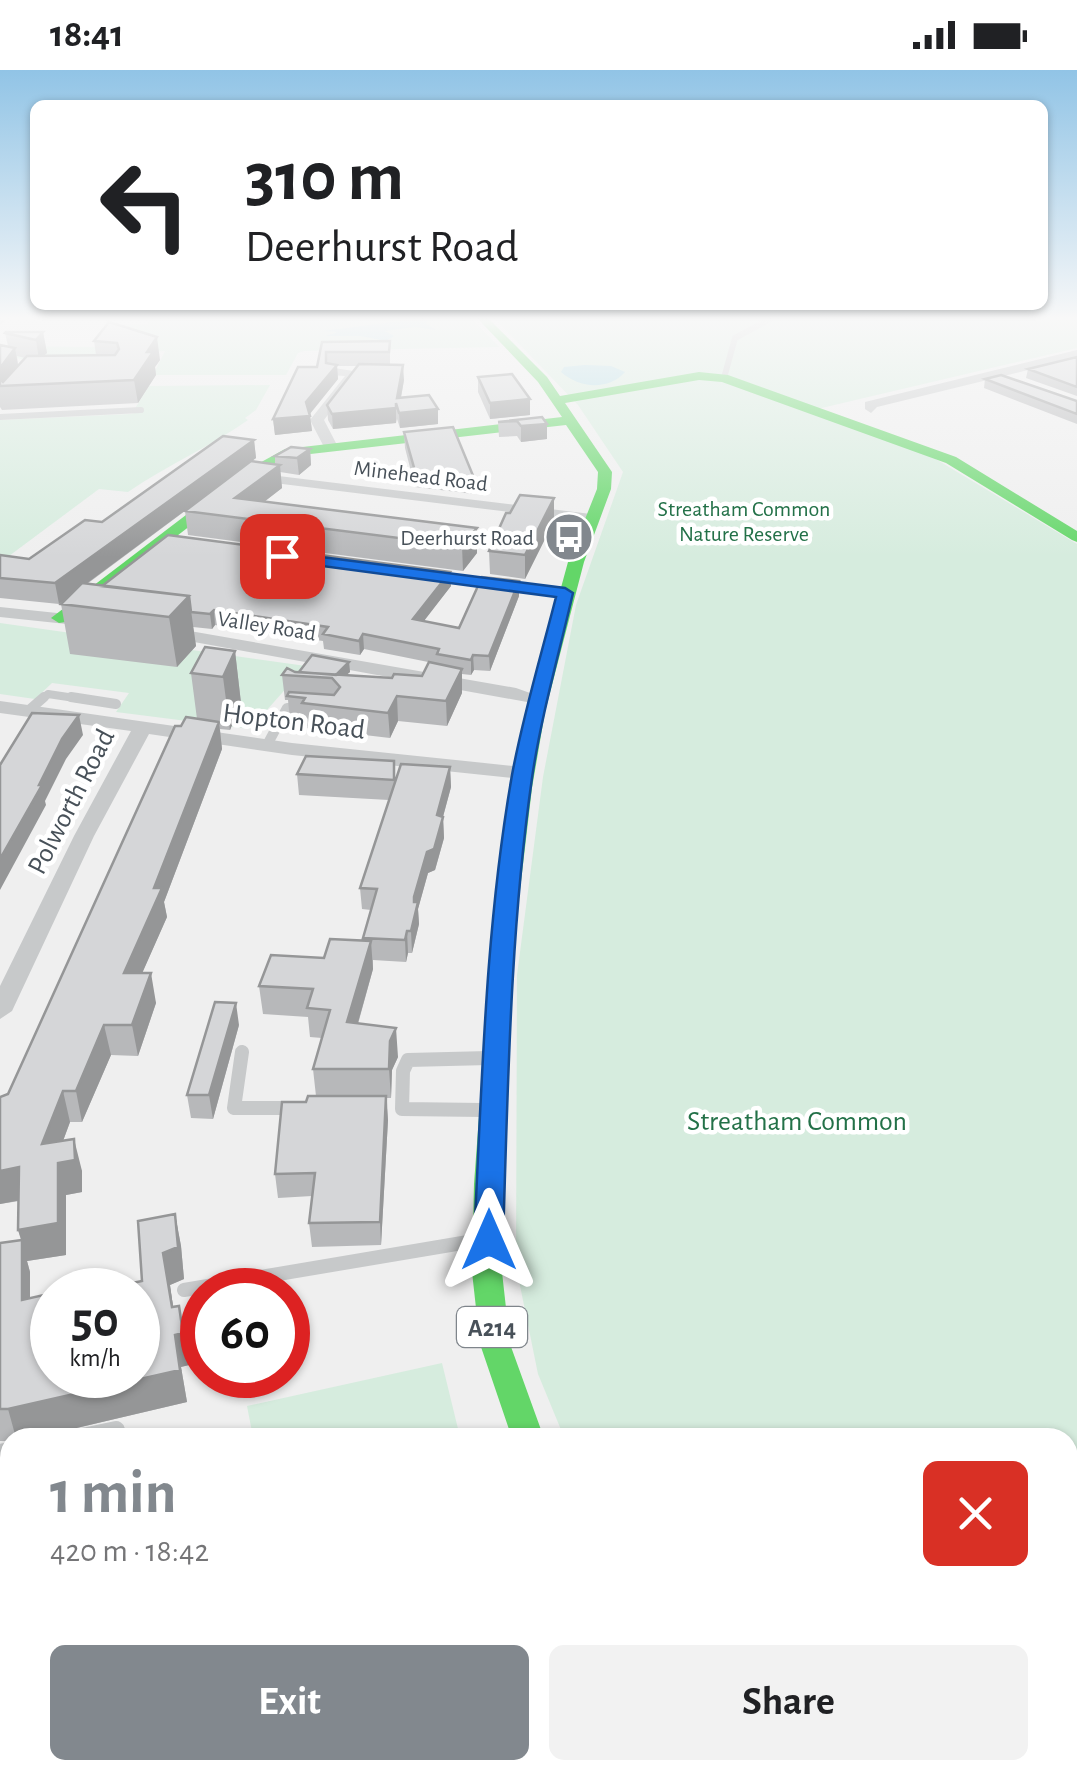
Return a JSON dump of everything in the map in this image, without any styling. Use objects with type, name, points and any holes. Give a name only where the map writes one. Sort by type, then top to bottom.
[{"type":"main road","points":[[558,400],[571,398]]},
{"type":"main road","points":[[779,398],[951,460],[1077,536]]},
{"type":"main road","name":"A214","points":[[525,1428],[492,1329],[489,1240],[492,1110],[509,871],[538,699],[565,593],[604,490],[605,472],[558,400]]},
{"type":"main road","points":[[59,618],[246,476],[290,452],[572,420]]},
{"type":"street","points":[[330,445],[318,420],[338,398]]},
{"type":"street","points":[[842,420],[871,409],[899,407],[914,398]]},
{"type":"street","name":"Minehead Road","points":[[246,476],[591,518]]},
{"type":"street","points":[[161,540],[194,544]]},
{"type":"street","points":[[408,574],[565,593]]},
{"type":"street","points":[[0,612],[93,622]]},
{"type":"street","name":"Valley Road","points":[[150,630],[363,671],[465,686],[471,694],[506,702],[538,699]]},
{"type":"street","name":"Hopton Road","points":[[0,707],[267,746],[523,773]]},
{"type":"street","name":"Polworth Road","points":[[0,1011],[84,836],[143,727]]},
{"type":"lane","points":[[0,417],[141,410]]},
{"type":"lane","points":[[28,711],[48,694],[116,704]]},
{"type":"lane","points":[[267,746],[288,708],[318,710]]},
{"type":"lane","points":[[242,1052],[234,1108],[302,1108]]},
{"type":"lane","points":[[402,1109],[403,1071],[408,1060],[495,1057]]},
{"type":"lane","points":[[386,1109],[492,1110]]},
{"type":"lane","points":[[307,1268],[452,1242],[489,1240]]},
{"type":"green space","points":[[142,398],[263,398],[245,418],[248,420],[234,430],[128,492],[99,489],[9,556],[0,555],[0,420],[143,411],[134,410]]},
{"type":"green space","name":"Streatham Common","points":[[571,398],[865,398],[813,410],[929,455],[1077,544],[1077,1428],[560,1428],[538,1374],[516,1266],[517,975],[543,777],[576,605],[623,472]]},
{"type":"green space","points":[[0,623],[306,666],[250,729],[116,712],[129,693],[52,683],[35,699],[0,694]]},
{"type":"green space","points":[[442,1363],[458,1428],[251,1428],[247,1406],[283,1398],[310,1398],[310,1392]]},
{"type":"building","points":[[283,398],[310,398],[306,402],[310,416],[273,419]]},
{"type":"building","points":[[333,398],[431,398],[438,409],[399,413],[396,403],[396,408],[332,414],[327,405]]},
{"type":"building","points":[[488,398],[530,399],[490,403]]},
{"type":"building","points":[[1034,398],[1077,401],[1077,414]]},
{"type":"building","points":[[542,417],[547,424],[521,426],[517,421],[498,422]]},
{"type":"building","points":[[453,427],[474,478],[415,471],[404,432]]},
{"type":"building","points":[[223,436],[254,440],[55,583],[0,578],[0,555],[29,559],[85,520],[102,522]]},
{"type":"building","points":[[291,447],[310,449],[297,458],[275,456]]},
{"type":"building","points":[[251,461],[280,465],[235,498],[477,528],[462,546],[185,511]]},
{"type":"building","points":[[520,495],[554,498],[525,555],[489,551],[506,513],[510,513]]},
{"type":"building","points":[[168,535],[450,572],[413,619],[459,628],[482,577],[519,581],[489,656],[473,655],[471,660],[437,654],[439,649],[363,634],[359,641],[323,634],[328,627],[214,610],[210,614],[191,612],[189,596],[102,586]]},
{"type":"building","points":[[82,583],[189,596],[169,617],[61,604]]},
{"type":"building","points":[[205,647],[235,651],[223,677],[191,673]]},
{"type":"building","points":[[312,655],[349,662],[336,675],[299,672]]},
{"type":"building","points":[[429,662],[462,669],[446,701],[397,696],[388,713],[302,703],[305,698],[287,696],[289,692],[334,695],[340,687],[332,678],[282,675],[287,668],[295,672],[392,678],[394,674],[422,676]]},
{"type":"building","points":[[32,713],[79,715],[62,739],[42,785],[0,859],[0,765]]},
{"type":"building","points":[[186,717],[219,722],[154,888],[162,888],[124,973],[151,973],[132,1025],[104,1025],[76,1091],[63,1091],[42,1144],[74,1139],[75,1160],[58,1163],[58,1223],[18,1230],[19,1167],[0,1171],[0,1097],[8,1094],[175,726],[181,726]]},
{"type":"building","points":[[306,756],[394,761],[394,780],[297,774]]},
{"type":"building","points":[[401,764],[450,767],[437,815],[443,817],[434,849],[427,852],[414,897],[414,902],[418,902],[411,931],[407,931],[405,940],[363,938],[377,889],[360,888]]},
{"type":"building","points":[[330,939],[371,941],[347,1022],[396,1028],[390,1041],[389,1069],[313,1069],[330,1010],[307,1008],[313,989],[259,986],[271,955],[324,958]]},
{"type":"building","points":[[215,1002],[236,1003],[209,1095],[187,1095]]},
{"type":"building","points":[[308,1096],[386,1096],[380,1222],[309,1223],[315,1173],[275,1174],[282,1102],[306,1102]]},
{"type":"building","points":[[175,1214],[178,1247],[163,1253],[172,1307],[179,1306],[180,1313],[180,1334],[175,1335],[180,1370],[160,1375],[160,1268],[141,1268],[138,1221]]},
{"type":"building","points":[[22,1240],[22,1300],[30,1298],[30,1398],[57,1398],[0,1409],[0,1243]]},
{"type":"traffic: fast","points":[[524,1428],[495,1344],[487,1272],[488,1184],[503,941],[522,788],[536,712],[576,562],[604,489],[605,472],[555,398]]},
{"type":"traffic: fast","points":[[558,400],[571,398]]},
{"type":"traffic: fast","points":[[779,398],[951,460],[1077,537]]},
{"type":"traffic: fast","points":[[59,618],[246,476],[290,452],[572,420]]},
{"type":"place","name":"Deerhurst Road","points":[[569,537]]},
{"type":"route","points":[[282,556],[565,593],[523,773],[509,871],[489,1173],[489,1240]]},
{"type":"park label","name":"Streatham Common Nature Reserve","points":[[744,520]]}]
